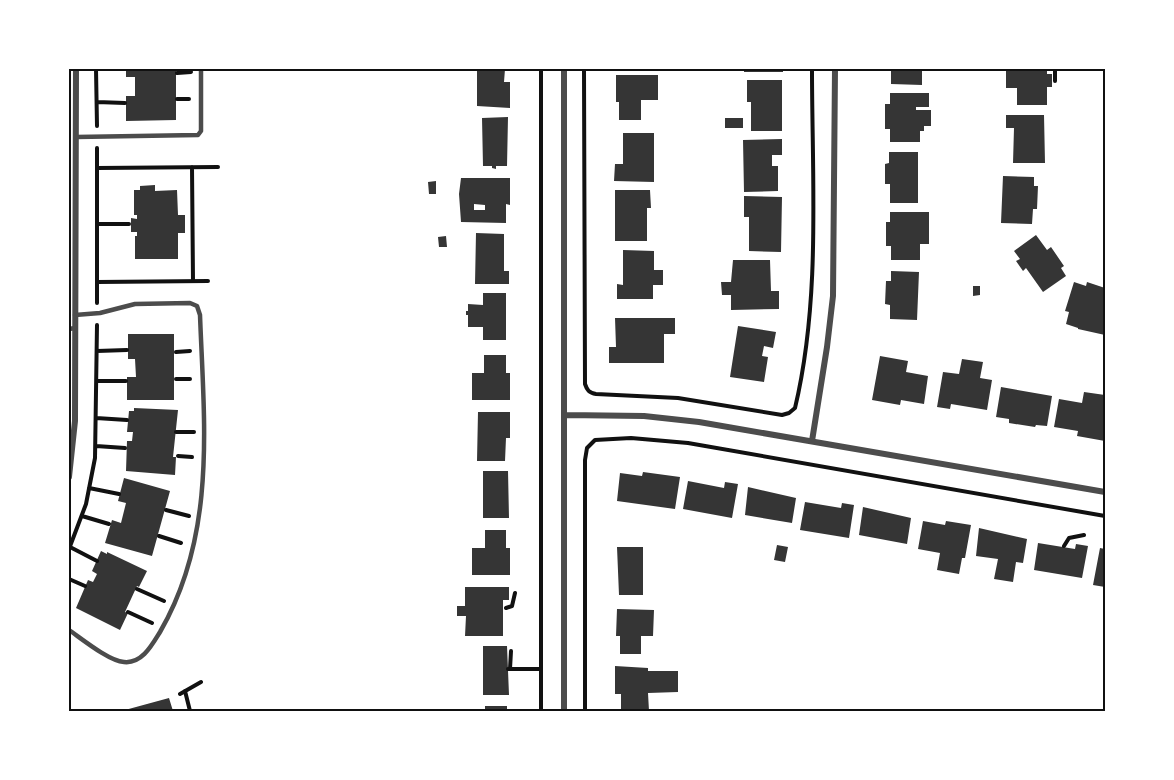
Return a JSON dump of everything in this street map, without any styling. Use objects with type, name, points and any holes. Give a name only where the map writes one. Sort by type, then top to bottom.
[{"type":"street","points":[[69,477],[75,421],[72,328],[75,315],[76,69]]},
{"type":"street","points":[[564,69],[564,711]]},
{"type":"street","points":[[812,441],[833,296],[835,69]]},
{"type":"street","points":[[565,414],[658,417],[812,441],[1105,492]]},
{"type":"lane","points":[[76,137],[198,135],[201,131],[201,69]]},
{"type":"lane","points":[[69,630],[110,657],[124,662],[138,659],[145,654],[162,628],[183,585],[195,546],[202,494],[201,315],[197,306],[190,303],[135,304],[100,314],[75,315]]},
{"type":"path","points":[[541,69],[541,711]]},
{"type":"path","points":[[584,69],[585,384],[587,389],[596,394],[678,398],[782,415],[795,408],[808,330],[812,266],[812,69]]},
{"type":"path","points":[[1055,69],[1055,81]]},
{"type":"path","points":[[97,102],[125,103]]},
{"type":"path","points":[[192,167],[193,281]]},
{"type":"path","points":[[97,168],[218,167]]},
{"type":"path","points":[[186,222],[192,222]]},
{"type":"path","points":[[97,225],[129,224]]},
{"type":"path","points":[[97,282],[208,282]]},
{"type":"path","points":[[97,351],[127,350]]},
{"type":"path","points":[[97,381],[126,381]]},
{"type":"path","points":[[96,418],[127,420]]},
{"type":"path","points":[[585,711],[585,460],[587,448],[595,440],[631,438],[688,443],[1105,516]]},
{"type":"path","points":[[95,446],[125,448]]},
{"type":"path","points":[[89,488],[119,494]]},
{"type":"path","points":[[166,510],[200,519]]},
{"type":"path","points":[[82,516],[109,524]]},
{"type":"path","points":[[1065,546],[1069,538],[1083,535]]},
{"type":"path","points":[[159,536],[195,546]]},
{"type":"path","points":[[70,547],[97,561]]},
{"type":"path","points":[[69,579],[85,586]]},
{"type":"path","points":[[137,589],[174,606]]},
{"type":"path","points":[[506,608],[514,603],[515,593]]},
{"type":"path","points":[[128,612],[162,628]]},
{"type":"path","points":[[511,651],[509,669],[541,669]]},
{"type":"path","points":[[181,711],[190,710],[182,693],[201,682]]},
{"type":"building","points":[[126,69],[176,69],[176,120],[126,121],[126,96],[135,96],[135,77],[126,77]]},
{"type":"building","points":[[477,69],[505,69],[504,82],[510,82],[510,108],[477,106]]},
{"type":"building","points":[[744,69],[783,69],[783,72],[744,72]]},
{"type":"building","points":[[891,69],[922,69],[922,85],[891,84]]},
{"type":"building","points":[[1006,69],[1047,69],[1047,74],[1052,74],[1052,87],[1047,87],[1047,105],[1017,105],[1017,88],[1006,88]]},
{"type":"building","points":[[616,75],[658,75],[658,100],[641,100],[641,120],[619,120]]},
{"type":"building","points":[[747,80],[782,80],[782,131],[751,131],[751,102],[747,102]]},
{"type":"building","points":[[890,93],[929,93],[929,107],[916,107],[916,110],[931,110],[931,126],[924,126],[924,131],[920,131],[920,142],[890,142],[890,129],[885,129],[885,104],[890,104]]},
{"type":"building","points":[[1006,115],[1044,115],[1045,163],[1013,163],[1014,128],[1006,128]]},
{"type":"building","points":[[508,117],[507,166],[496,166],[496,169],[492,166],[483,166],[482,118]]},
{"type":"building","points":[[725,118],[743,118],[743,128],[725,128]]},
{"type":"building","points":[[623,133],[654,133],[654,182],[614,181],[615,164],[623,164]]},
{"type":"building","points":[[782,139],[782,155],[772,155],[772,166],[778,166],[778,191],[744,192],[743,140]]},
{"type":"building","points":[[889,152],[918,152],[918,203],[890,203],[890,184],[885,184],[885,164],[889,163]]},
{"type":"building","points":[[1003,176],[1034,177],[1034,186],[1038,186],[1037,209],[1033,209],[1032,224],[1001,223]]},
{"type":"building","points":[[461,178],[510,178],[510,205],[506,204],[506,223],[461,222],[459,194]],"holes":[[[474,204],[485,205],[485,210],[474,210]]]},
{"type":"building","points":[[436,181],[436,194],[429,194],[428,182]]},
{"type":"building","points":[[155,185],[155,191],[177,190],[178,215],[185,215],[185,233],[178,233],[178,259],[135,259],[137,232],[131,232],[131,218],[137,219],[137,215],[134,215],[134,190],[140,190],[140,186]]},
{"type":"building","points":[[615,190],[650,190],[651,208],[647,208],[647,241],[615,241]]},
{"type":"building","points":[[744,196],[782,197],[781,252],[749,251],[749,217],[744,217]]},
{"type":"building","points":[[890,212],[929,212],[929,244],[920,244],[920,260],[891,260],[891,246],[886,246],[886,222],[890,222]]},
{"type":"building","points":[[476,233],[504,234],[504,271],[509,271],[509,284],[475,284]]},
{"type":"building","points":[[1036,235],[1047,250],[1051,247],[1064,266],[1061,268],[1066,276],[1043,292],[1026,268],[1023,271],[1016,261],[1020,259],[1014,251]]},
{"type":"building","points":[[446,236],[447,247],[439,247],[438,237]]},
{"type":"building","points":[[623,250],[654,251],[654,270],[663,270],[663,285],[653,285],[653,299],[617,299],[617,284],[623,285]]},
{"type":"building","points":[[733,260],[770,260],[771,291],[779,291],[779,309],[731,310],[731,295],[722,295],[721,282],[731,282]]},
{"type":"building","points":[[891,271],[919,272],[917,320],[890,319],[890,305],[885,304],[886,281],[891,281]]},
{"type":"building","points":[[1074,282],[1086,286],[1087,282],[1105,288],[1105,335],[1066,324],[1069,312],[1065,311]]},
{"type":"building","points":[[973,286],[980,286],[980,295],[973,296]]},
{"type":"building","points":[[483,293],[506,293],[506,340],[483,340],[483,327],[468,327],[466,311],[468,311],[468,304],[483,305]]},
{"type":"building","points":[[615,318],[675,318],[675,334],[664,334],[664,363],[609,363],[609,347],[616,347]]},
{"type":"building","points":[[738,326],[776,332],[773,348],[764,346],[762,356],[768,357],[764,382],[730,377]]},
{"type":"building","points":[[128,334],[174,334],[174,400],[127,400],[127,377],[136,377],[135,359],[128,359]]},
{"type":"building","points":[[484,355],[506,355],[506,373],[510,373],[510,400],[472,400],[472,373],[484,373]]},
{"type":"building","points":[[880,356],[908,361],[906,372],[928,376],[924,404],[901,400],[900,405],[872,400]]},
{"type":"building","points":[[962,359],[983,362],[980,378],[992,380],[987,410],[951,404],[950,409],[937,407],[943,372],[959,374]]},
{"type":"building","points":[[1001,387],[1052,396],[1047,426],[1036,425],[1035,427],[1009,423],[1009,419],[996,417]]},
{"type":"building","points":[[1084,392],[1105,395],[1105,441],[1077,436],[1078,431],[1054,427],[1059,399],[1082,403]]},
{"type":"building","points":[[134,408],[178,410],[173,457],[176,457],[175,475],[126,471],[127,441],[132,441],[133,432],[127,432],[129,411],[134,411]]},
{"type":"building","points":[[478,412],[510,412],[510,438],[506,438],[505,461],[477,461]]},
{"type":"building","points":[[483,471],[508,471],[509,518],[483,518]]},
{"type":"building","points":[[643,472],[680,477],[675,509],[617,501],[620,473],[642,476]]},
{"type":"building","points":[[124,478],[170,491],[152,556],[105,543],[112,520],[121,523],[126,503],[118,501]]},
{"type":"building","points":[[688,481],[724,488],[725,482],[738,484],[732,518],[683,509]]},
{"type":"building","points":[[748,487],[796,498],[792,523],[745,515]]},
{"type":"building","points":[[805,502],[841,508],[842,503],[854,505],[849,538],[800,530]]},
{"type":"building","points":[[863,507],[911,518],[907,544],[859,535]]},
{"type":"building","points":[[923,521],[945,525],[946,521],[971,525],[965,558],[962,558],[959,574],[937,570],[940,553],[918,549]]},
{"type":"building","points":[[979,528],[1027,539],[1023,563],[1016,562],[1013,582],[994,579],[998,559],[976,556]]},
{"type":"building","points":[[485,530],[506,530],[506,548],[510,548],[510,575],[472,575],[472,548],[485,548]]},
{"type":"building","points":[[1038,543],[1075,549],[1076,544],[1088,546],[1082,578],[1034,570]]},
{"type":"building","points":[[777,545],[788,547],[785,562],[774,560]]},
{"type":"building","points":[[617,547],[643,547],[643,595],[619,595]]},
{"type":"building","points":[[1100,548],[1105,549],[1105,587],[1093,585]]},
{"type":"building","points":[[101,551],[147,571],[125,612],[128,613],[120,630],[76,608],[88,580],[93,582],[97,574],[92,571]]},
{"type":"building","points":[[465,587],[509,587],[509,600],[503,600],[503,636],[465,636],[466,616],[457,616],[457,606],[465,606]]},
{"type":"building","points":[[617,609],[654,610],[653,636],[641,636],[641,654],[620,654],[620,636],[616,636]]},
{"type":"building","points":[[483,646],[507,646],[509,695],[483,695]]},
{"type":"building","points":[[615,666],[648,668],[648,671],[678,671],[678,692],[648,693],[649,711],[621,711],[621,694],[615,694]]},
{"type":"building","points":[[169,698],[173,711],[125,711],[125,710]]},
{"type":"building","points":[[485,706],[507,706],[507,711],[485,711]]}]
